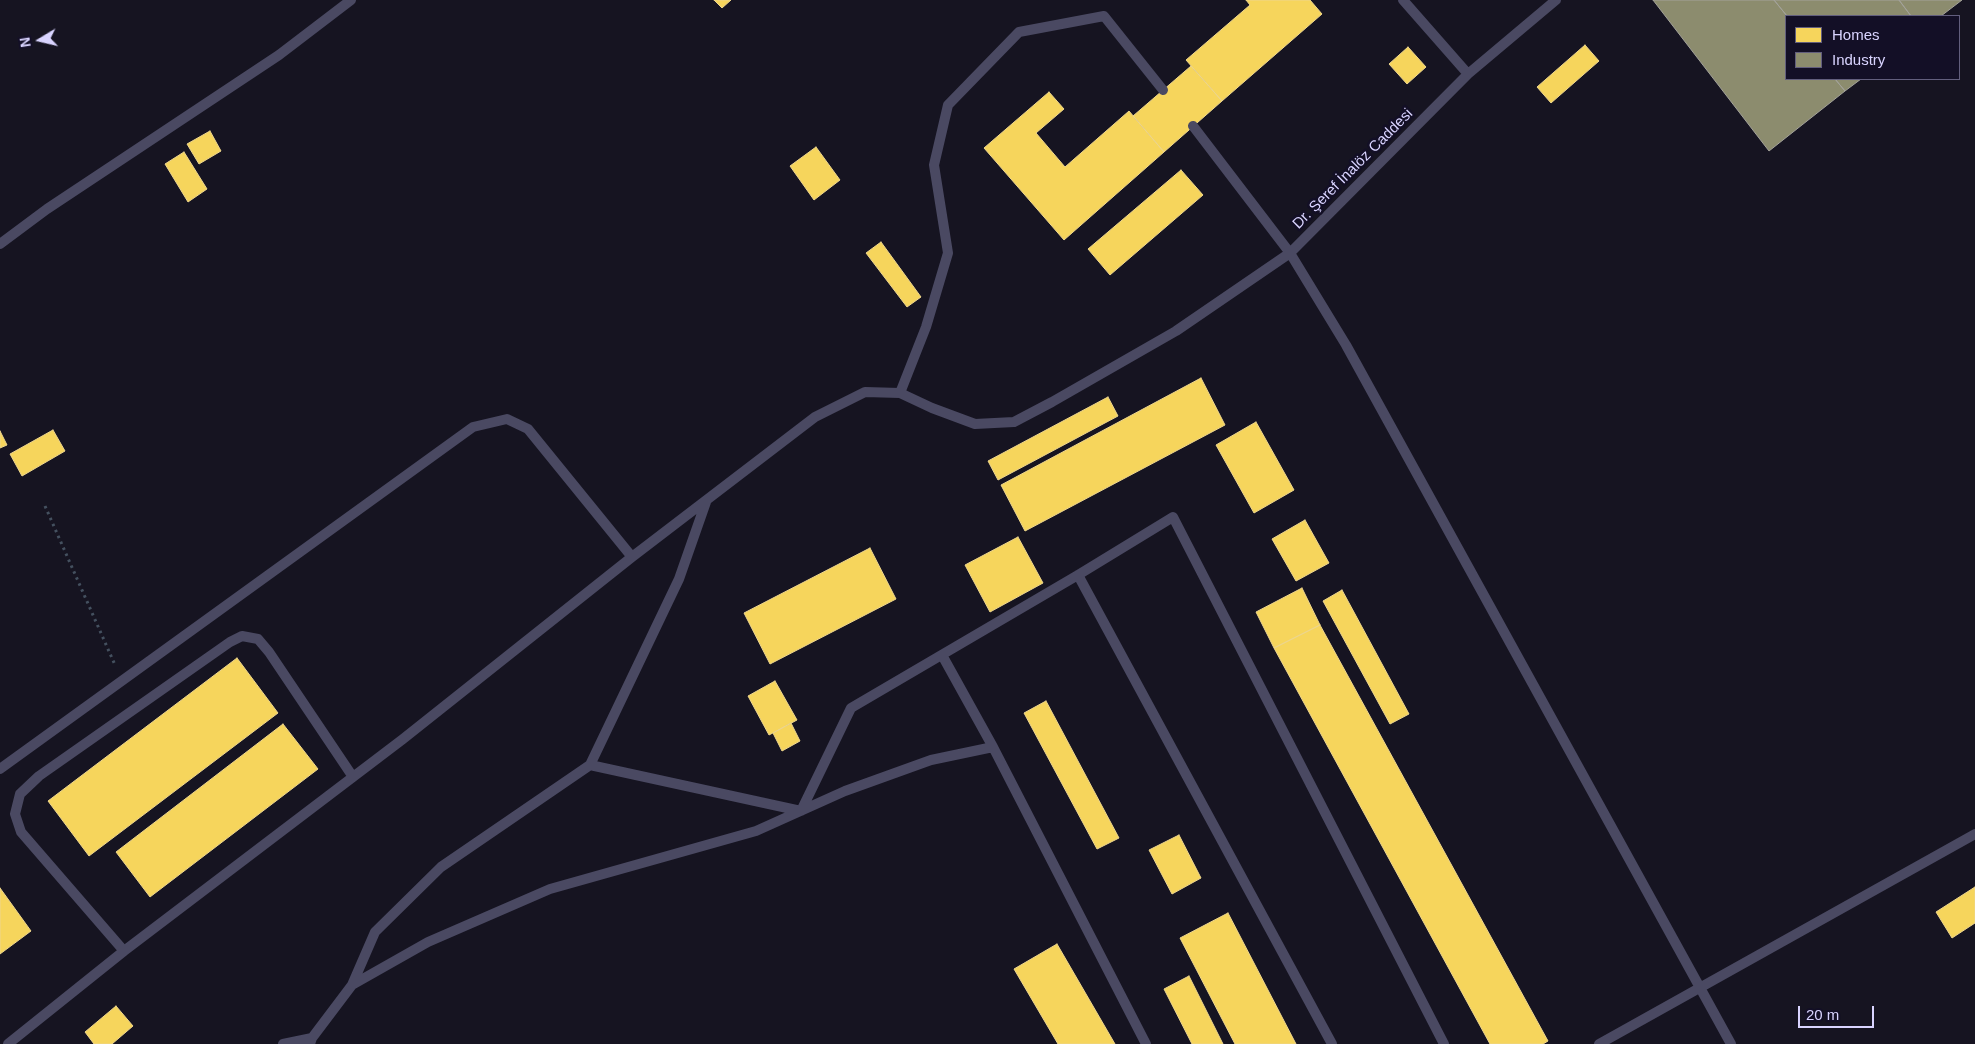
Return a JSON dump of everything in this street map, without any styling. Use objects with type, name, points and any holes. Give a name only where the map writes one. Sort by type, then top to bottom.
[{"type":"lane","points":[[0,244],[47,209],[279,55],[352,0]]},
{"type":"lane","points":[[1403,0],[1468,74]]},
{"type":"lane","name":"Dr. Şeref İnalöz Caddesi","points":[[1193,126],[1290,253],[1468,74],[1556,0]]},
{"type":"lane","points":[[900,393],[926,327],[948,254],[934,165],[948,105],[1019,32],[1104,16],[1163,90]]},
{"type":"lane","points":[[8,1044],[124,951],[353,777],[632,557],[815,417],[864,392],[900,393],[932,408],[975,424],[1014,422],[1176,331],[1290,253],[1346,345],[1732,1044]]},
{"type":"lane","points":[[0,769],[473,427],[507,419],[528,429],[632,557]]},
{"type":"lane","points":[[284,1044],[311,1041],[352,985],[375,932],[441,867],[590,765],[679,579],[706,501]]},
{"type":"lane","points":[[801,811],[851,708],[942,656],[1172,517],[1444,1044]]},
{"type":"lane","points":[[1078,575],[1332,1044]]},
{"type":"lane","points":[[124,951],[21,832],[15,814],[20,794],[39,776],[230,642],[242,636],[258,639],[269,652],[353,777]]},
{"type":"lane","points":[[942,656],[993,747],[1146,1044]]},
{"type":"lane","points":[[352,985],[428,942],[550,889],[756,831],[845,791],[931,760],[993,747]]},
{"type":"lane","points":[[590,765],[801,811]]},
{"type":"lane","points":[[1600,1044],[1975,834]]},
{"type":"path","points":[[45,506],[122,680]]},
{"type":"building: Homes","points":[[714,0],[731,0],[722,8]]},
{"type":"building: Homes","points":[[1246,0],[1310,0],[1322,14],[1222,101],[1186,60],[1250,5]]},
{"type":"building: Homes","points":[[1585,45],[1599,61],[1551,103],[1537,87]]},
{"type":"building: Homes","points":[[1408,47],[1426,67],[1407,84],[1389,64]]},
{"type":"building: Homes","points":[[1191,66],[1222,101],[1164,152],[1133,116]]},
{"type":"building: Homes","points":[[1049,92],[1064,109],[1036,133],[1065,167],[1129,111],[1164,152],[1064,240],[984,148]]},
{"type":"building: Homes","points":[[210,131],[221,151],[199,164],[187,144]]},
{"type":"building: Homes","points":[[816,147],[840,180],[814,200],[790,166]]},
{"type":"building: Homes","points":[[184,152],[207,189],[188,202],[165,164]]},
{"type":"building: Homes","points":[[1181,170],[1203,195],[1110,275],[1088,249]]},
{"type":"building: Homes","points":[[881,242],[921,297],[907,307],[866,253]]},
{"type":"building: Homes","points":[[1201,378],[1225,425],[1025,531],[1001,485]]},
{"type":"building: Homes","points":[[1108,397],[1118,416],[998,480],[988,461]]},
{"type":"building: Homes","points":[[1256,422],[1294,490],[1254,513],[1216,445]]},
{"type":"building: Homes","points":[[53,430],[65,451],[22,476],[10,454]]},
{"type":"building: Homes","points":[[0,431],[7,445],[0,448]]},
{"type":"building: Homes","points":[[1305,520],[1329,563],[1296,581],[1272,539]]},
{"type":"building: Homes","points":[[1018,537],[1043,583],[990,612],[965,565]]},
{"type":"building: Homes","points":[[870,548],[896,599],[770,664],[744,613]]},
{"type":"building: Homes","points":[[1302,588],[1320,625],[1274,648],[1256,612]]},
{"type":"building: Homes","points":[[1342,590],[1409,714],[1390,724],[1323,601]]},
{"type":"building: Homes","points":[[1320,625],[1548,1041],[1543,1044],[1490,1044],[1274,648]]},
{"type":"building: Homes","points":[[237,658],[278,713],[89,856],[48,801]]},
{"type":"building: Homes","points":[[775,681],[797,720],[769,735],[748,696]]},
{"type":"building: Homes","points":[[1046,701],[1119,838],[1097,849],[1024,713]]},
{"type":"building: Homes","points":[[791,723],[800,741],[782,751],[773,733]]},
{"type":"building: Homes","points":[[283,724],[318,769],[150,897],[116,852]]},
{"type":"building: Homes","points":[[1179,835],[1201,878],[1172,894],[1149,850]]},
{"type":"building: Homes","points":[[1975,887],[1975,923],[1952,938],[1936,912]]},
{"type":"building: Homes","points":[[0,888],[31,931],[0,954]]},
{"type":"building: Homes","points":[[1228,913],[1296,1044],[1235,1044],[1180,938]]},
{"type":"building: Homes","points":[[1057,944],[1115,1044],[1058,1044],[1014,969]]},
{"type":"building: Homes","points":[[1189,976],[1223,1044],[1192,1044],[1164,989]]},
{"type":"building: Homes","points":[[116,1006],[133,1026],[112,1044],[94,1044],[85,1032]]},
{"type":"building: Industry","points":[[1653,0],[1774,0],[1786,15],[1785,80],[1836,80],[1845,91],[1769,151]]},
{"type":"building: Industry","points":[[1774,0],[1899,0],[1910,15],[1786,15]]},
{"type":"building: Industry","points":[[1899,0],[1962,0],[1942,15],[1910,15]]},
{"type":"building: Industry","points":[[1836,80],[1860,80],[1845,91]]}]
